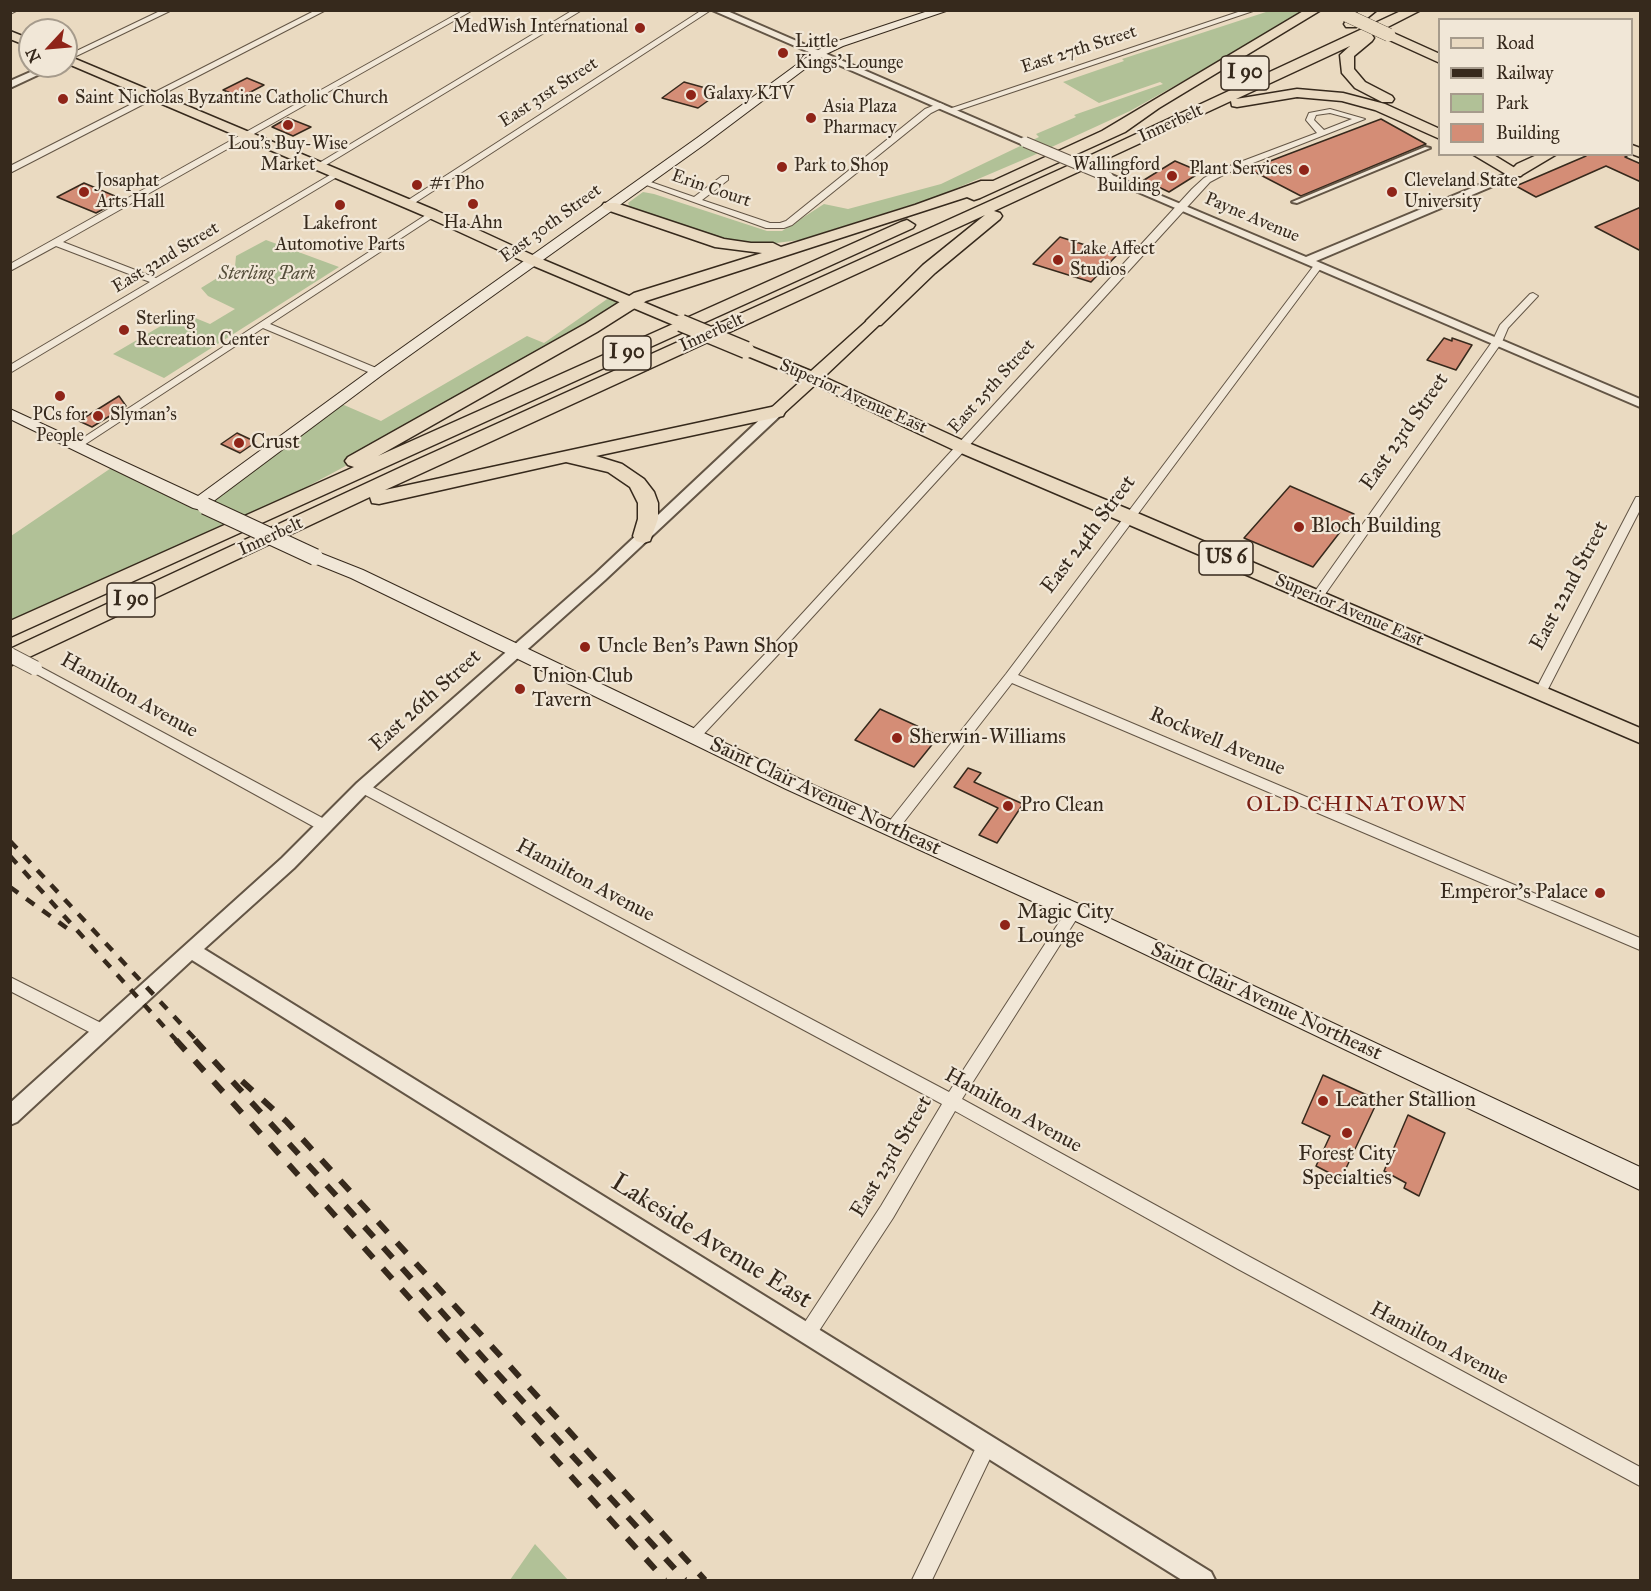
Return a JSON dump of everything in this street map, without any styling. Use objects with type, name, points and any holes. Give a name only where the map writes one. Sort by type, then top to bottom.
[{"type":"highway","points":[[1107,135],[1314,10]]},
{"type":"highway","points":[[1344,17],[1371,10]]},
{"type":"highway","name":"Innerbelt","points":[[10,656],[254,546],[417,467],[1172,124],[1415,10]]},
{"type":"highway","name":"Innerbelt","points":[[1323,37],[1344,17],[1385,24]]},
{"type":"highway","points":[[1385,24],[1347,55],[1347,70],[1354,80],[1368,90],[1435,123]]},
{"type":"highway","name":"Innerbelt","points":[[10,630],[364,473],[1212,87]]},
{"type":"highway","points":[[1172,124],[1252,99],[1277,95],[1312,94],[1351,99],[1380,107],[1438,134]]},
{"type":"highway","points":[[1484,156],[1518,170]]},
{"type":"highway","points":[[1500,156],[1518,170]]},
{"type":"highway","points":[[204,542],[497,381],[591,328],[630,302],[661,289],[921,208],[1049,161]]},
{"type":"highway","points":[[875,321],[929,269],[982,224],[1067,172]]},
{"type":"highway","points":[[610,206],[735,246],[765,248],[805,244]]},
{"type":"highway","points":[[254,546],[390,495],[776,412]]},
{"type":"highway","points":[[542,461],[586,460],[615,468],[628,475],[644,492],[648,503],[648,519],[643,536]]},
{"type":"main road","name":"East 30th Street","points":[[202,505],[377,372],[818,54],[848,40],[944,10]]},
{"type":"main road","points":[[1362,10],[1438,46]]},
{"type":"main road","points":[[1344,17],[1385,24],[1438,58]]},
{"type":"main road","name":"Superior Avenue East","points":[[78,64],[432,214],[630,302],[812,377],[960,446],[1129,516],[1641,736]]},
{"type":"main road","points":[[1518,170],[1547,156]]},
{"type":"main road","name":"East 26th Street","points":[[776,412],[875,321]]},
{"type":"main road","name":"Saint Clair Avenue Northeast","points":[[10,413],[793,784],[1074,911],[1641,1179]]},
{"type":"street","points":[[78,53],[169,10]]},
{"type":"street","points":[[10,170],[323,10]]},
{"type":"street","points":[[10,268],[470,10]]},
{"type":"street","points":[[318,166],[579,10]]},
{"type":"street","name":"East 31st Street","points":[[407,204],[708,10]]},
{"type":"street","name":"Payne Avenue","points":[[716,10],[1641,403]]},
{"type":"street","name":"East 27th Street","points":[[769,226],[789,224],[928,111],[1253,10]]},
{"type":"street","points":[[10,85],[25,78]]},
{"type":"street","name":"East 25th Street","points":[[694,736],[770,656],[1178,207],[1207,180],[1222,172],[1361,119],[1330,111],[1313,113],[1310,120],[1322,133]]},
{"type":"street","points":[[1295,202],[1427,148]]},
{"type":"street","points":[[1312,264],[1518,170]]},
{"type":"street","name":"East 32nd Street","points":[[10,370],[338,174]]},
{"type":"street","points":[[695,201],[725,178]]},
{"type":"street","name":"Erin Court","points":[[642,182],[769,226]]},
{"type":"street","points":[[77,445],[432,214]]},
{"type":"street","points":[[57,243],[157,282]]},
{"type":"street","name":"East 24th Street","points":[[891,828],[1010,677],[1312,264]]},
{"type":"street","name":"East 23rd Street","points":[[1317,597],[1511,319],[1533,296]]},
{"type":"street","points":[[263,325],[377,372]]},
{"type":"street","name":"East 26th Street","points":[[10,1116],[288,862],[363,787],[643,536],[776,412]]},
{"type":"street","name":"East 22nd Street","points":[[1540,693],[1641,500]]},
{"type":"street","name":"Hamilton Avenue","points":[[10,656],[323,825]]},
{"type":"street","name":"Rockwell Avenue","points":[[1010,677],[1641,944]]},
{"type":"street","name":"Hamilton Avenue","points":[[363,787],[952,1101],[1641,1477]]},
{"type":"street","name":"East 23rd Street","points":[[807,1334],[887,1212],[952,1101],[1074,911]]},
{"type":"street","name":"Lakeside Avenue East","points":[[191,950],[1203,1581]]},
{"type":"street","points":[[10,983],[102,1031]]},
{"type":"street","points":[[922,1581],[987,1446]]},
{"type":"green space","points":[[1269,11],[1308,11],[1130,111],[1032,156],[936,197],[800,240],[768,244],[725,239],[631,209],[628,203],[643,192],[654,194],[767,231],[782,231],[824,204],[848,209],[941,184],[1039,137],[1036,134],[1076,117],[1074,115],[1163,84],[1160,82],[1099,103],[1063,82],[1124,61],[1122,59]]},
{"type":"green space","name":"Sterling Park","points":[[266,240],[339,267],[164,378],[113,354],[183,313],[210,324],[235,309],[208,296],[201,288],[235,267],[236,256]]},
{"type":"green space","points":[[613,295],[630,302],[591,328],[340,469],[204,542],[11,631],[11,536],[117,464],[200,504],[337,402],[381,421],[527,336],[544,343]]},
{"type":"green space","points":[[535,1544],[568,1580],[510,1580]]},
{"type":"building","points":[[247,78],[264,85],[241,97],[223,90]]},
{"type":"building","name":"Galaxy KTV","points":[[684,82],[720,92],[698,108],[662,98]]},
{"type":"building","points":[[288,118],[311,127],[293,136],[272,127]]},
{"type":"building","points":[[1381,119],[1426,144],[1301,196],[1249,169]]},
{"type":"building","points":[[1586,156],[1627,156],[1625,157],[1641,164],[1641,182],[1606,166],[1536,197],[1516,186]]},
{"type":"building","name":"Wallingford Building","points":[[1175,161],[1201,172],[1169,192],[1144,180]]},
{"type":"building","name":"Josaphat Arts Hall","points":[[84,183],[122,199],[96,213],[57,197]]},
{"type":"building","points":[[1641,207],[1641,251],[1595,227]]},
{"type":"building","name":"Lake Affect Studios","points":[[1060,237],[1117,255],[1091,282],[1033,264]]},
{"type":"building","points":[[1444,338],[1452,341],[1452,338],[1472,345],[1456,370],[1427,360]]},
{"type":"building","name":"Slyman's","points":[[119,396],[126,406],[92,427],[79,421]]},
{"type":"building","name":"Crust","points":[[237,433],[256,442],[240,453],[221,444]]},
{"type":"building","name":"Bloch Building","points":[[1290,486],[1354,514],[1313,567],[1244,538]]},
{"type":"building","name":"Sherwin-Williams","points":[[880,709],[939,736],[914,767],[855,740]]},
{"type":"building","name":"Pro Clean","points":[[968,768],[981,773],[974,782],[1023,804],[997,843],[979,835],[998,808],[954,787]]},
{"type":"building","points":[[1323,1075],[1378,1100],[1341,1179],[1316,1166],[1330,1136],[1302,1123]]},
{"type":"building","points":[[1408,1115],[1445,1133],[1419,1196],[1404,1188],[1406,1183],[1384,1171]]},
{"type":"railway","points":[[10,841],[197,1041]]},
{"type":"railway","points":[[10,856],[177,1041]]},
{"type":"railway","points":[[10,887],[71,931]]},
{"type":"railway","points":[[176,1040],[665,1580]]},
{"type":"railway","points":[[195,1040],[685,1580]]},
{"type":"railway","points":[[242,1081],[286,1121],[705,1580]]},
{"type":"place","name":"MedWish International","points":[[640,28]]},
{"type":"place","name":"Little Kings' Lounge","points":[[783,53]]},
{"type":"place","name":"Galaxy KTV","points":[[691,95]]},
{"type":"place","name":"Saint Nicholas Byzantine Catholic Church","points":[[63,99]]},
{"type":"place","name":"Asia Plaza Pharmacy","points":[[811,118]]},
{"type":"place","name":"Lou's Buy-Wise Market","points":[[288,125]]},
{"type":"place","name":"Park to Shop","points":[[782,167]]},
{"type":"place","name":"Plant Services","points":[[1304,170]]},
{"type":"place","name":"Wallingford Building","points":[[1172,176]]},
{"type":"place","name":"#1 Pho","points":[[417,185]]},
{"type":"place","name":"Josaphat Arts Hall","points":[[84,192]]},
{"type":"place","name":"Cleveland State University","points":[[1392,192]]},
{"type":"place","name":"Ha Ahn","points":[[473,204]]},
{"type":"place","name":"Lakefront Automotive Parts","points":[[340,205]]},
{"type":"place","name":"Lake Affect Studios","points":[[1058,260]]},
{"type":"place","name":"Sterling Recreation Center","points":[[124,330]]},
{"type":"place","name":"PCs for People","points":[[60,396]]},
{"type":"place","name":"Slyman's","points":[[98,416]]},
{"type":"place","name":"Crust","points":[[239,443]]},
{"type":"place","name":"Bloch Building","points":[[1299,527]]},
{"type":"place","name":"Uncle Ben's Pawn Shop","points":[[585,647]]},
{"type":"place","name":"Union Club Tavern","points":[[520,689]]},
{"type":"place","name":"Sherwin-Williams","points":[[897,738]]},
{"type":"place","name":"Pro Clean","points":[[1008,806]]},
{"type":"place","name":"Emperor's Palace","points":[[1600,893]]},
{"type":"place","name":"Magic City Lounge","points":[[1005,925]]},
{"type":"place","name":"Leather Stallion","points":[[1323,1101]]},
{"type":"place","name":"Forest City Specialties","points":[[1347,1133]]},
{"type":"district","name":"OLD CHINATOWN","points":[[1357,806]]}]
